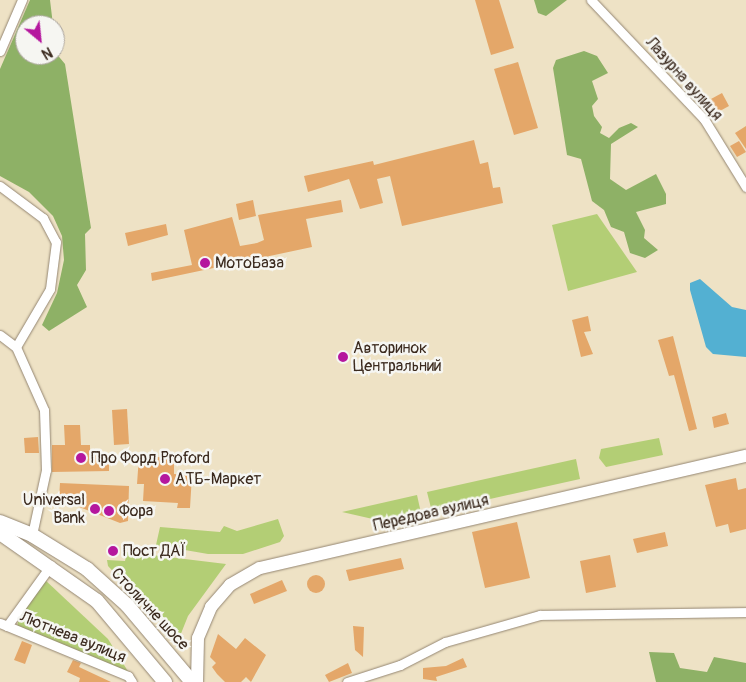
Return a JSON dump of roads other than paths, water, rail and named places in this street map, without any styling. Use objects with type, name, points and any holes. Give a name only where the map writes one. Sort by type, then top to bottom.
[{"type":"main road","name":"Столичне шосе","points":[[0,522],[32,535],[107,586],[192,682]]},
{"type":"main road","name":"Столичне шосе","points":[[0,533],[51,565],[118,622],[165,682]]},
{"type":"street","points":[[0,51],[22,0]]},
{"type":"street","name":"Лазурна вулиця","points":[[591,0],[704,119],[746,187]]},
{"type":"street","points":[[0,186],[43,218],[56,242],[50,289],[16,347]]},
{"type":"street","points":[[0,335],[16,347],[32,377],[48,431],[42,502],[32,535]]},
{"type":"street","name":"Передова вулиця","points":[[197,682],[198,638],[211,607],[230,585],[260,568],[746,456]]},
{"type":"street","points":[[3,625],[51,565]]},
{"type":"street","points":[[347,682],[400,665],[445,642],[540,615],[746,612]]},
{"type":"street","name":"Лютнева вулиця","points":[[3,625],[128,676],[132,682]]},
{"type":"water","points":[[700,279],[732,307],[746,310],[746,357],[713,354],[706,347],[690,290],[690,283]]},
{"type":"place","name":"МотоБаза","points":[[205,263]]},
{"type":"place","name":"Авторинок Центральний","points":[[343,357]]},
{"type":"place","name":"Про Форд Proford","points":[[81,458]]},
{"type":"place","name":"АТБ-Маркет","points":[[165,479]]},
{"type":"place","name":"Universal Bank","points":[[95,509]]},
{"type":"place","name":"Фора","points":[[109,511]]},
{"type":"place","name":"Пост ДАЇ","points":[[113,551]]}]
